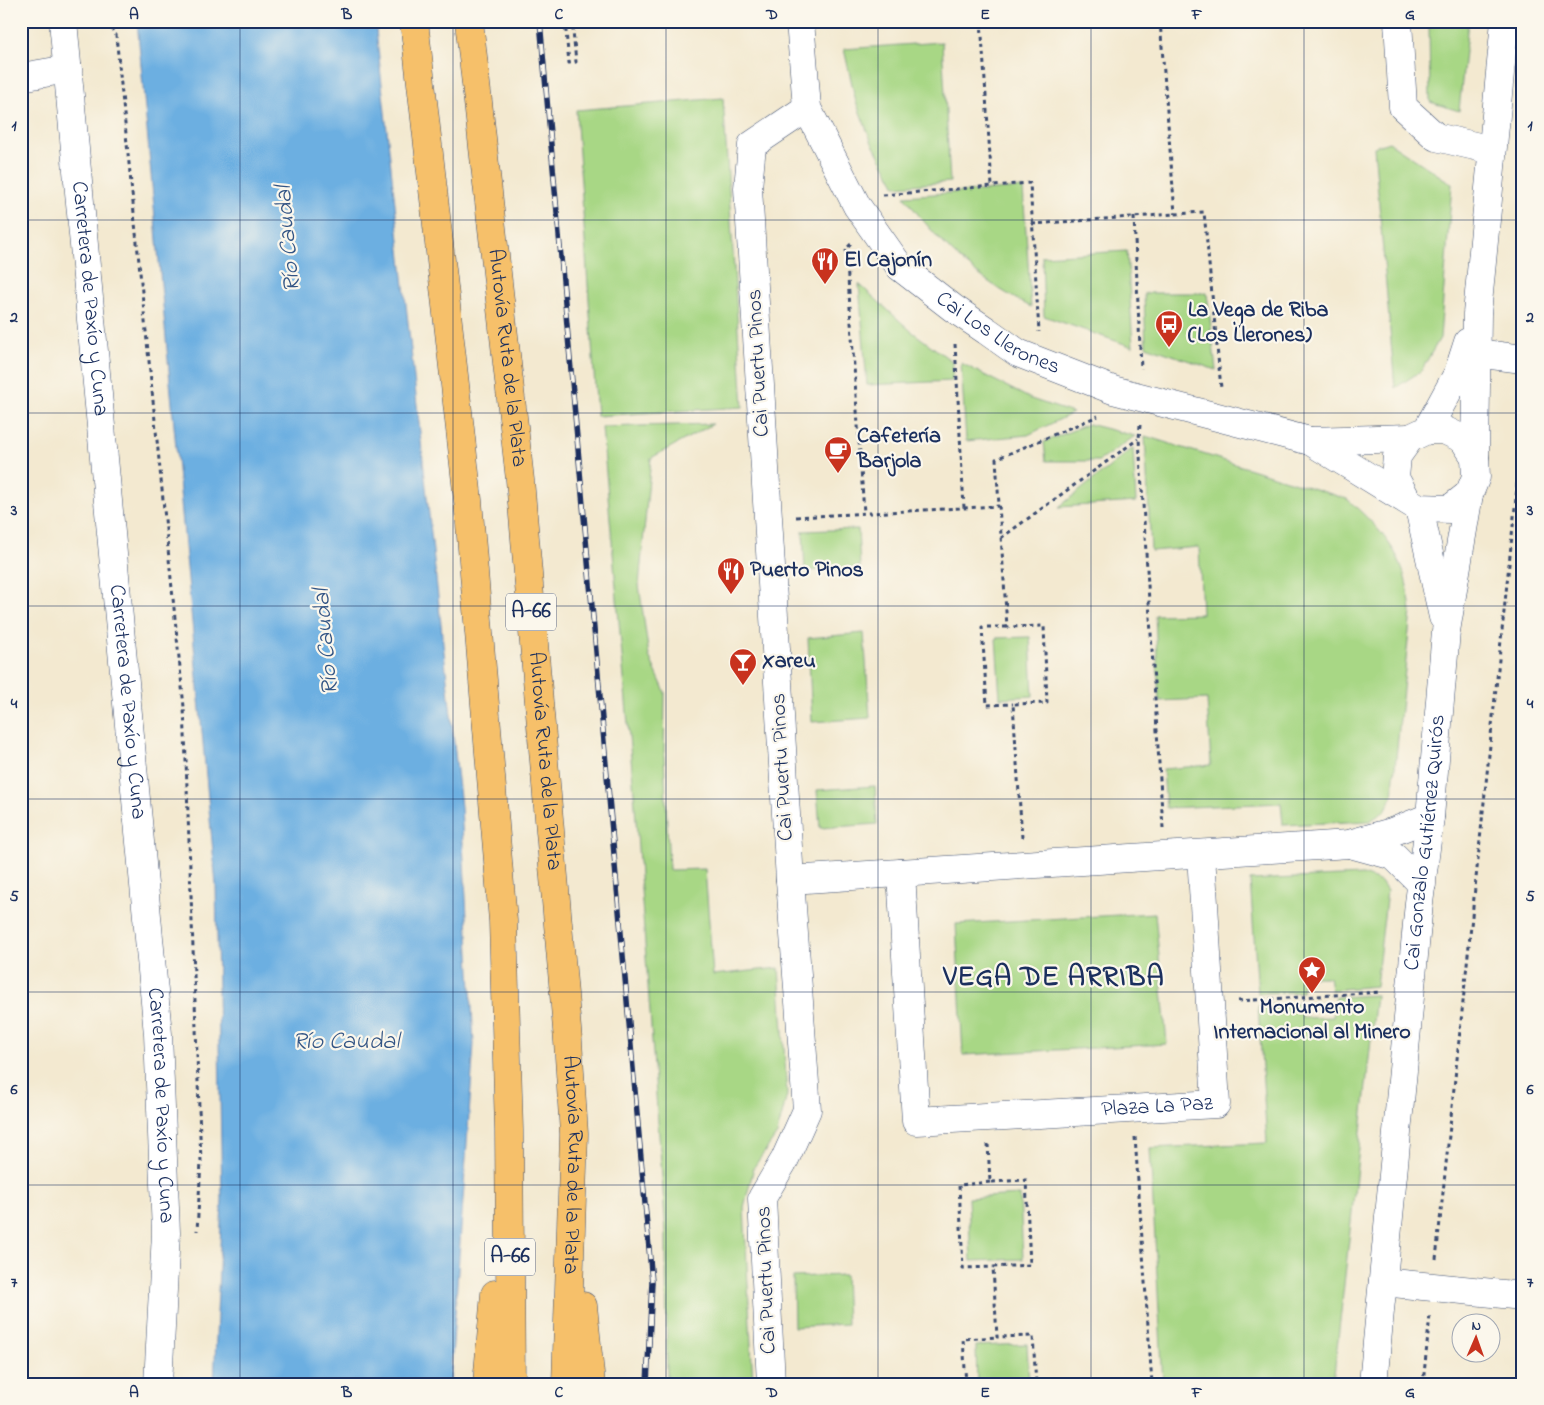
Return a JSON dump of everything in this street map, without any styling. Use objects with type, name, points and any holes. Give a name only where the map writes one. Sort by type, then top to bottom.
[{"type":"highway","name":"A-66","points":[[414,21],[469,510],[503,921],[509,1130],[511,1384]]},
{"type":"highway","name":"Autovía Ruta de la Plata","points":[[469,21],[522,509],[568,1041],[574,1134],[566,1384]]},
{"type":"highway","points":[[487,1384],[509,1130]]},
{"type":"highway","points":[[572,1204],[591,1384]]},
{"type":"street","name":"Carretera de Paxío y Cuna","points":[[63,21],[158,1034],[166,1233],[158,1384]]},
{"type":"street","name":"Cai Los Llerones","points":[[800,21],[806,108],[852,197],[900,267],[953,308],[1018,353],[1113,390],[1310,441]]},
{"type":"street","points":[[1398,21],[1403,107],[1436,137],[1492,150]]},
{"type":"street","points":[[1477,314],[1505,21]]},
{"type":"street","points":[[21,77],[68,69]]},
{"type":"street","name":"Cai Puertu Pinos","points":[[771,1384],[762,1198],[785,1159],[807,1110],[790,880],[748,188],[752,146],[806,108]]},
{"type":"street","name":"Cai Gonzalo Gutiérrez Quirós","points":[[1373,1384],[1411,990],[1430,817],[1446,631],[1469,494],[1476,477],[1477,314]]},
{"type":"street","name":"Cai Gonzalo Gutiérrez Quirós","points":[[1446,631],[1413,503],[1395,478],[1397,456],[1418,434],[1458,373],[1477,314]]},
{"type":"street","points":[[1476,353],[1521,359]]},
{"type":"street","points":[[1310,441],[1418,434],[1444,430],[1463,439],[1475,457]]},
{"type":"street","points":[[1310,441],[1413,503],[1450,509],[1469,494]]},
{"type":"street","points":[[790,880],[1349,844],[1392,832],[1430,817]]},
{"type":"street","points":[[1349,844],[1394,856],[1422,884]]},
{"type":"street","name":"Plaza La Paz","points":[[901,873],[916,1122],[1216,1104],[1201,854]]},
{"type":"street","points":[[1383,1282],[1523,1296]]},
{"type":"path","points":[[106,21],[116,35],[184,707],[201,1162],[196,1239]]},
{"type":"path","points":[[565,21],[569,63],[576,62],[572,21]]},
{"type":"path","points":[[981,21],[992,186]]},
{"type":"path","points":[[1160,21],[1175,214]]},
{"type":"path","points":[[852,197],[1030,183],[1041,362]]},
{"type":"path","points":[[1032,224],[1204,212],[1224,418]]},
{"type":"path","points":[[1134,217],[1142,397],[1138,439],[1165,856]]},
{"type":"path","points":[[864,513],[846,249],[871,226]]},
{"type":"path","points":[[953,308],[964,508]]},
{"type":"path","points":[[1422,1384],[1518,488],[1521,359]]},
{"type":"path","points":[[1008,627],[996,459],[1142,397]]},
{"type":"path","points":[[1001,538],[1138,439]]},
{"type":"path","points":[[768,518],[999,506]]},
{"type":"path","points":[[1044,626],[1047,703],[1012,704],[987,705],[982,627],[1044,626]]},
{"type":"path","points":[[1012,704],[1024,865]]},
{"type":"path","points":[[1210,1002],[1411,990]]},
{"type":"path","points":[[1133,1109],[1152,1384]]},
{"type":"path","points":[[986,1117],[990,1182]]},
{"type":"path","points":[[1026,1180],[1030,1265],[993,1267],[964,1268],[959,1185],[1026,1180]]},
{"type":"path","points":[[993,1267],[998,1337]]},
{"type":"path","points":[[966,1384],[963,1339],[1033,1336],[1036,1384]]},
{"type":"green space","points":[[1429,21],[1468,21],[1459,111],[1430,102]]},
{"type":"green space","points":[[942,42],[950,182],[896,186],[872,143],[856,102],[844,49]]},
{"type":"green space","points":[[723,98],[743,407],[597,416],[576,110]]},
{"type":"green space","points":[[1389,142],[1452,184],[1440,338],[1421,371],[1395,388],[1374,147]]},
{"type":"green space","points":[[1023,188],[1031,307],[993,285],[961,260],[946,246],[904,196]]},
{"type":"green space","points":[[1127,251],[1133,347],[1044,316],[1042,256]]},
{"type":"green space","points":[[859,284],[911,331],[953,362],[952,381],[867,385]]},
{"type":"green space","points":[[1144,293],[1207,293],[1216,370],[1146,346]]},
{"type":"green space","points":[[961,363],[1031,399],[1073,413],[1028,435],[966,441]]},
{"type":"green space","points":[[713,424],[651,458],[639,585],[649,656],[665,692],[664,756],[669,870],[705,869],[713,975],[779,968],[787,1095],[777,1134],[754,1167],[744,1207],[753,1384],[667,1384],[666,1232],[634,793],[602,427]]},
{"type":"green space","points":[[1088,424],[1135,436],[1099,461],[1046,461],[1044,442]]},
{"type":"green space","points":[[1145,436],[1347,499],[1378,530],[1398,557],[1411,611],[1392,797],[1385,811],[1370,821],[1283,825],[1281,803],[1166,808],[1163,769],[1211,765],[1207,699],[1159,701],[1155,615],[1202,614],[1199,547],[1151,551]]},
{"type":"green space","points":[[1132,449],[1136,502],[1059,507]]},
{"type":"green space","points":[[858,529],[860,568],[805,571],[803,531]]},
{"type":"green space","points":[[864,633],[870,718],[812,722],[808,638]]},
{"type":"green space","points":[[1030,637],[1033,696],[1000,698],[996,638]]},
{"type":"green space","points":[[875,786],[877,824],[820,828],[817,790]]},
{"type":"green space","points":[[1363,875],[1381,882],[1387,891],[1376,986],[1331,990],[1329,977],[1303,977],[1302,992],[1258,993],[1250,880]]},
{"type":"green space","points":[[1155,913],[1167,1044],[963,1055],[956,924]]},
{"type":"green space","points":[[1376,995],[1333,1384],[1163,1384],[1150,1148],[1267,1143],[1258,1006],[1302,1002],[1302,1018],[1333,1017],[1336,997]]},
{"type":"green space","points":[[1020,1195],[1023,1259],[971,1261],[968,1198]]},
{"type":"green space","points":[[845,1275],[847,1324],[794,1327],[793,1277]]},
{"type":"green space","points":[[1027,1344],[1029,1384],[977,1384],[976,1346]]},
{"type":"water","name":"Río Caudal","points":[[137,21],[375,21],[461,807],[474,1044],[450,1384],[214,1384],[222,1200],[216,885]]},
{"type":"railway","points":[[540,21],[652,1282],[647,1384]]},
{"type":"place","name":"El Cajonín","points":[[825,285]]},
{"type":"place","name":"La Vega de Riba (Los Llerones)","points":[[1169,348]]},
{"type":"place","name":"Cafetería Barjola","points":[[838,474]]},
{"type":"place","name":"Puerto Pinos","points":[[731,595]]},
{"type":"place","name":"Xareu","points":[[743,686]]},
{"type":"place","name":"Monumento Internacional al Minero","points":[[1312,994]]},
{"type":"district","name":"VEGA DE ARRIBA","points":[[1054,978]]}]
